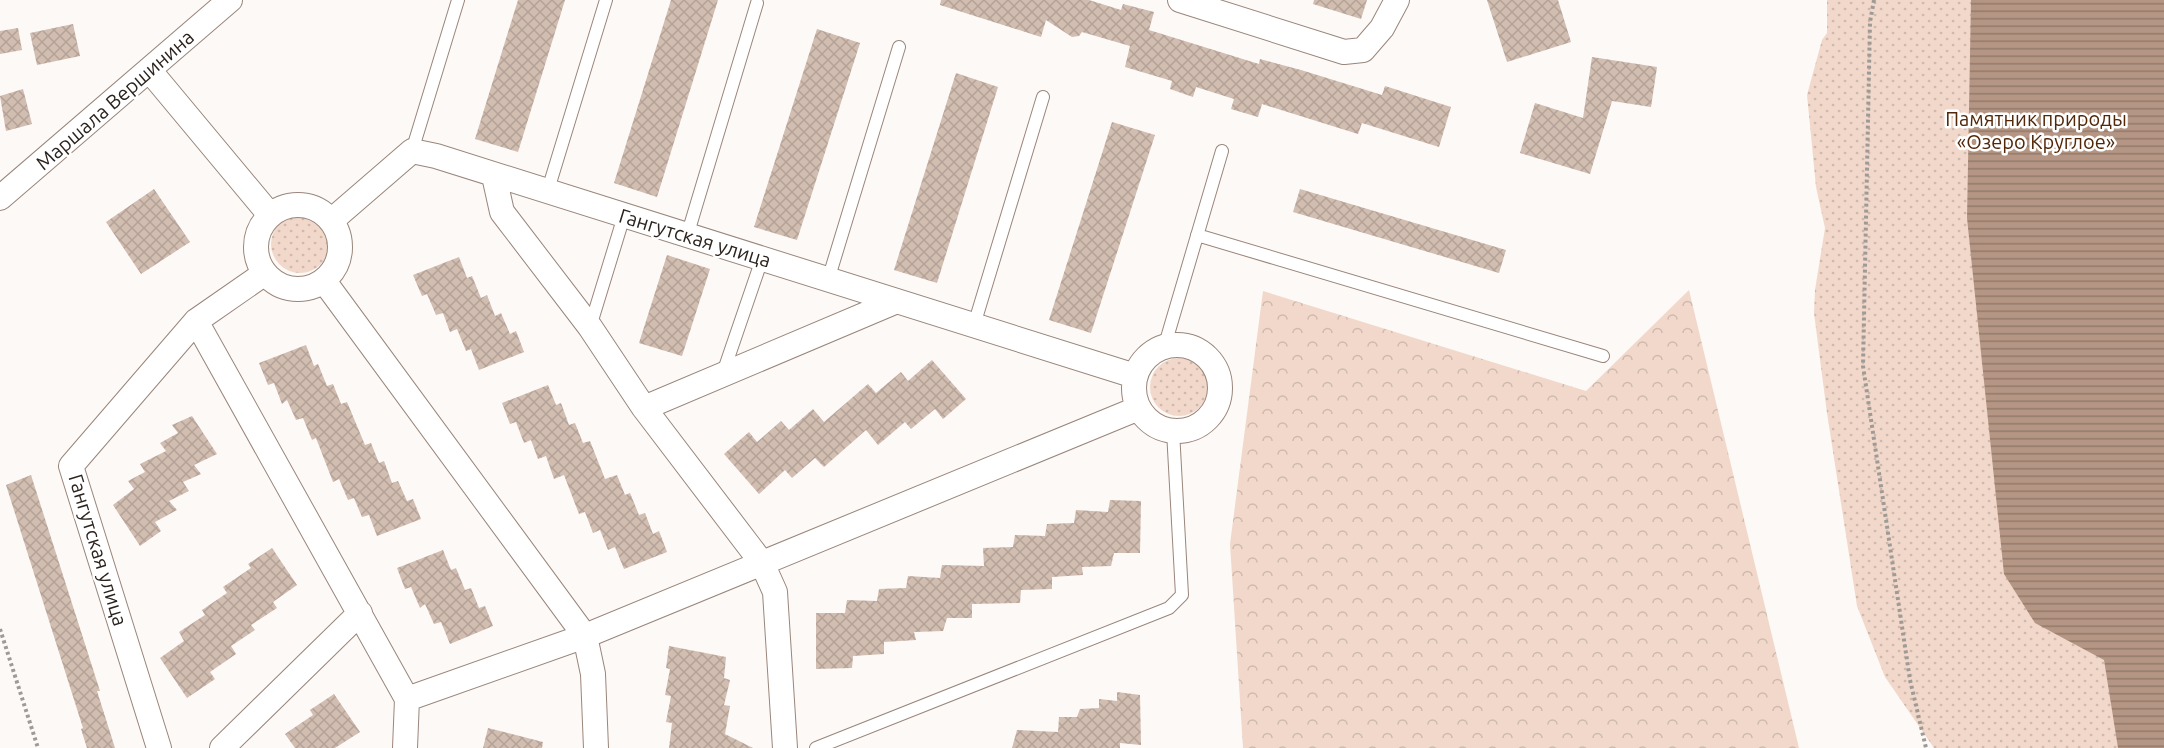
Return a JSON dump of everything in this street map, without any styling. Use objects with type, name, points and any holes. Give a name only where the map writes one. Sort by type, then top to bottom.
[{"type":"street","name":"Маршала Вершинина","points":[[0,198],[150,71],[204,11],[230,0]]},
{"type":"street","points":[[1180,0],[1344,52],[1363,50],[1382,28],[1397,0]]},
{"type":"street","points":[[150,71],[270,215]]},
{"type":"street","name":"Гангутская улица","points":[[412,152],[436,156],[1135,376]]},
{"type":"street","points":[[332,221],[412,152]]},
{"type":"street","points":[[494,176],[502,212],[590,327],[644,408],[762,563],[775,592],[785,748]]},
{"type":"street","points":[[296,205],[322,212],[332,221],[341,245],[334,271],[324,281],[311,288],[297,290],[283,287],[265,273],[256,254],[256,240],[261,226],[270,215],[283,208],[296,205]]},
{"type":"street","name":"Гангутская улица","points":[[159,748],[71,466],[196,321],[265,273]]},
{"type":"street","points":[[324,281],[585,636],[593,674],[596,748]]},
{"type":"street","points":[[644,408],[897,301]]},
{"type":"street","points":[[196,321],[407,699],[405,748]]},
{"type":"street","points":[[1189,347],[1202,353],[1212,363],[1218,375],[1220,389],[1214,410],[1200,425],[1187,430],[1173,431],[1159,427],[1147,419],[1139,408],[1134,394],[1135,376],[1149,356],[1164,348],[1189,347]]},
{"type":"street","points":[[407,699],[585,636],[1139,408]]},
{"type":"street","points":[[222,748],[360,614]]},
{"type":"lane","points":[[412,152],[458,0]]},
{"type":"lane","points":[[547,192],[606,0]]},
{"type":"lane","points":[[687,236],[757,3]]},
{"type":"lane","points":[[828,280],[898,47]]},
{"type":"lane","points":[[974,325],[1043,97]]},
{"type":"lane","points":[[1164,348],[1222,151]]},
{"type":"lane","points":[[590,327],[624,216]]},
{"type":"lane","points":[[1197,235],[1603,356]]},
{"type":"lane","points":[[723,374],[762,259]]},
{"type":"lane","points":[[816,748],[1169,608],[1182,595],[1173,431]]},
{"type":"path","points":[[1874,0],[1870,22],[1863,366],[1910,680],[1926,748]]},
{"type":"path","points":[[0,629],[38,748]]},
{"type":"green space","name":"Памятник природы «Озеро Круглое»","points":[[1827,0],[2164,0],[2164,748],[1934,748],[1885,677],[1857,606],[1814,313],[1815,290],[1825,228],[1816,187],[1807,95],[1822,40],[1827,33]]},
{"type":"green space","points":[[300,215],[311,217],[324,228],[329,244],[327,255],[316,268],[300,273],[289,271],[276,260],[271,244],[273,233],[284,220]]},
{"type":"green space","points":[[1689,290],[1799,748],[1243,748],[1230,544],[1263,291],[1586,391]]},
{"type":"green space","points":[[1179,358],[1190,360],[1203,371],[1208,387],[1206,398],[1195,411],[1179,416],[1168,414],[1155,403],[1150,387],[1152,376],[1163,363]]},
{"type":"shaded area","name":"Памятник природы «Озеро Круглое»","points":[[1971,0],[2164,0],[2164,748],[2118,748],[2104,660],[2035,623],[2004,574],[1967,218]]},
{"type":"building","points":[[518,0],[565,0],[518,152],[475,139]]},
{"type":"building","points":[[671,0],[718,0],[657,197],[614,183]]},
{"type":"building","points":[[941,0],[1089,0],[1121,10],[1123,4],[1154,12],[1149,30],[1259,64],[1260,59],[1382,95],[1385,86],[1451,107],[1439,147],[1362,123],[1358,134],[1262,104],[1258,117],[1231,109],[1234,99],[1196,87],[1193,97],[1170,89],[1172,81],[1125,67],[1130,46],[1082,32],[1079,36],[1072,37],[1046,20],[1041,37],[940,5]]},
{"type":"building","points":[[1314,0],[1367,0],[1361,19],[1313,4]]},
{"type":"building","points":[[1487,0],[1558,0],[1571,42],[1507,62]]},
{"type":"building","points":[[73,24],[80,56],[37,65],[30,33]]},
{"type":"building","points":[[18,28],[22,50],[0,54],[0,31]]},
{"type":"building","points":[[817,29],[860,43],[797,240],[754,227]]},
{"type":"building","points":[[1592,57],[1657,67],[1651,107],[1612,101],[1590,174],[1520,153],[1535,103],[1583,118]]},
{"type":"building","points":[[956,73],[998,87],[937,283],[894,270]]},
{"type":"building","points":[[23,89],[32,124],[6,131],[0,96]]},
{"type":"building","points":[[1112,122],[1155,135],[1091,333],[1049,320]]},
{"type":"building","points":[[154,189],[190,242],[141,274],[106,222]]},
{"type":"building","points":[[1300,189],[1506,250],[1499,273],[1293,212]]},
{"type":"building","points":[[667,255],[710,269],[682,356],[639,343]]},
{"type":"building","points":[[459,257],[467,278],[472,276],[481,298],[487,295],[495,316],[501,313],[510,334],[516,331],[524,352],[479,370],[471,349],[466,351],[457,329],[450,332],[443,313],[436,315],[427,294],[422,296],[413,275]]},
{"type":"building","points":[[306,345],[314,366],[318,364],[327,386],[333,384],[341,404],[347,402],[365,445],[371,443],[379,463],[384,461],[392,483],[398,481],[407,501],[413,499],[421,519],[377,536],[369,515],[362,517],[354,498],[348,500],[339,479],[333,482],[316,438],[312,440],[303,418],[296,420],[287,400],[282,404],[274,383],[268,385],[259,363]]},
{"type":"building","points":[[932,360],[966,399],[943,419],[935,409],[911,429],[905,422],[878,445],[866,430],[824,467],[815,458],[792,478],[785,470],[759,494],[724,454],[749,432],[757,442],[781,421],[789,430],[813,409],[824,422],[868,384],[876,393],[901,372],[908,381]]},
{"type":"building","points":[[548,385],[556,405],[561,403],[569,425],[575,423],[583,443],[590,441],[605,479],[617,475],[625,495],[630,493],[639,515],[645,513],[653,534],[659,531],[667,552],[624,569],[615,547],[608,550],[600,530],[593,533],[585,512],[579,514],[564,475],[554,479],[546,456],[538,459],[531,440],[524,443],[516,422],[510,424],[502,403]]},
{"type":"building","points":[[192,416],[217,454],[194,465],[201,474],[183,482],[189,491],[169,501],[177,510],[155,522],[161,531],[140,546],[113,505],[134,489],[128,481],[145,472],[140,464],[166,451],[160,443],[178,433],[172,425]]},
{"type":"building","points":[[31,475],[100,691],[97,691],[115,748],[87,748],[81,729],[83,728],[6,485]]},
{"type":"building","points":[[1110,500],[1141,501],[1140,553],[1114,553],[1111,566],[1082,567],[1083,575],[1052,577],[1052,589],[1021,590],[1020,603],[972,604],[972,618],[947,618],[943,631],[914,632],[916,640],[884,642],[884,654],[853,656],[852,668],[816,669],[816,613],[845,613],[847,600],[877,601],[879,589],[906,588],[908,576],[940,578],[942,565],[984,566],[983,548],[1013,547],[1015,535],[1045,536],[1047,524],[1074,523],[1076,510],[1108,512]]},
{"type":"building","points":[[272,548],[297,585],[273,602],[277,608],[251,625],[255,630],[231,646],[236,654],[210,672],[215,679],[187,698],[160,658],[184,641],[179,632],[205,615],[202,610],[227,593],[223,587],[251,568],[248,564]]},
{"type":"building","points":[[443,550],[451,570],[456,568],[465,590],[471,588],[479,608],[485,606],[493,626],[450,644],[441,622],[434,624],[425,604],[420,608],[411,587],[405,589],[397,568]]},
{"type":"building","points":[[669,646],[726,657],[724,678],[730,680],[724,705],[730,706],[725,734],[753,748],[669,748],[672,723],[666,722],[671,696],[665,695],[670,669],[666,668]]},
{"type":"building","points":[[1117,692],[1140,695],[1141,745],[1120,743],[1120,748],[1012,748],[1017,730],[1058,732],[1059,717],[1077,717],[1080,709],[1099,708],[1099,699],[1117,701]]},
{"type":"building","points":[[334,694],[360,732],[335,748],[295,748],[285,734],[313,715],[310,710]]},
{"type":"building","points":[[488,728],[543,742],[542,748],[483,748]]}]
